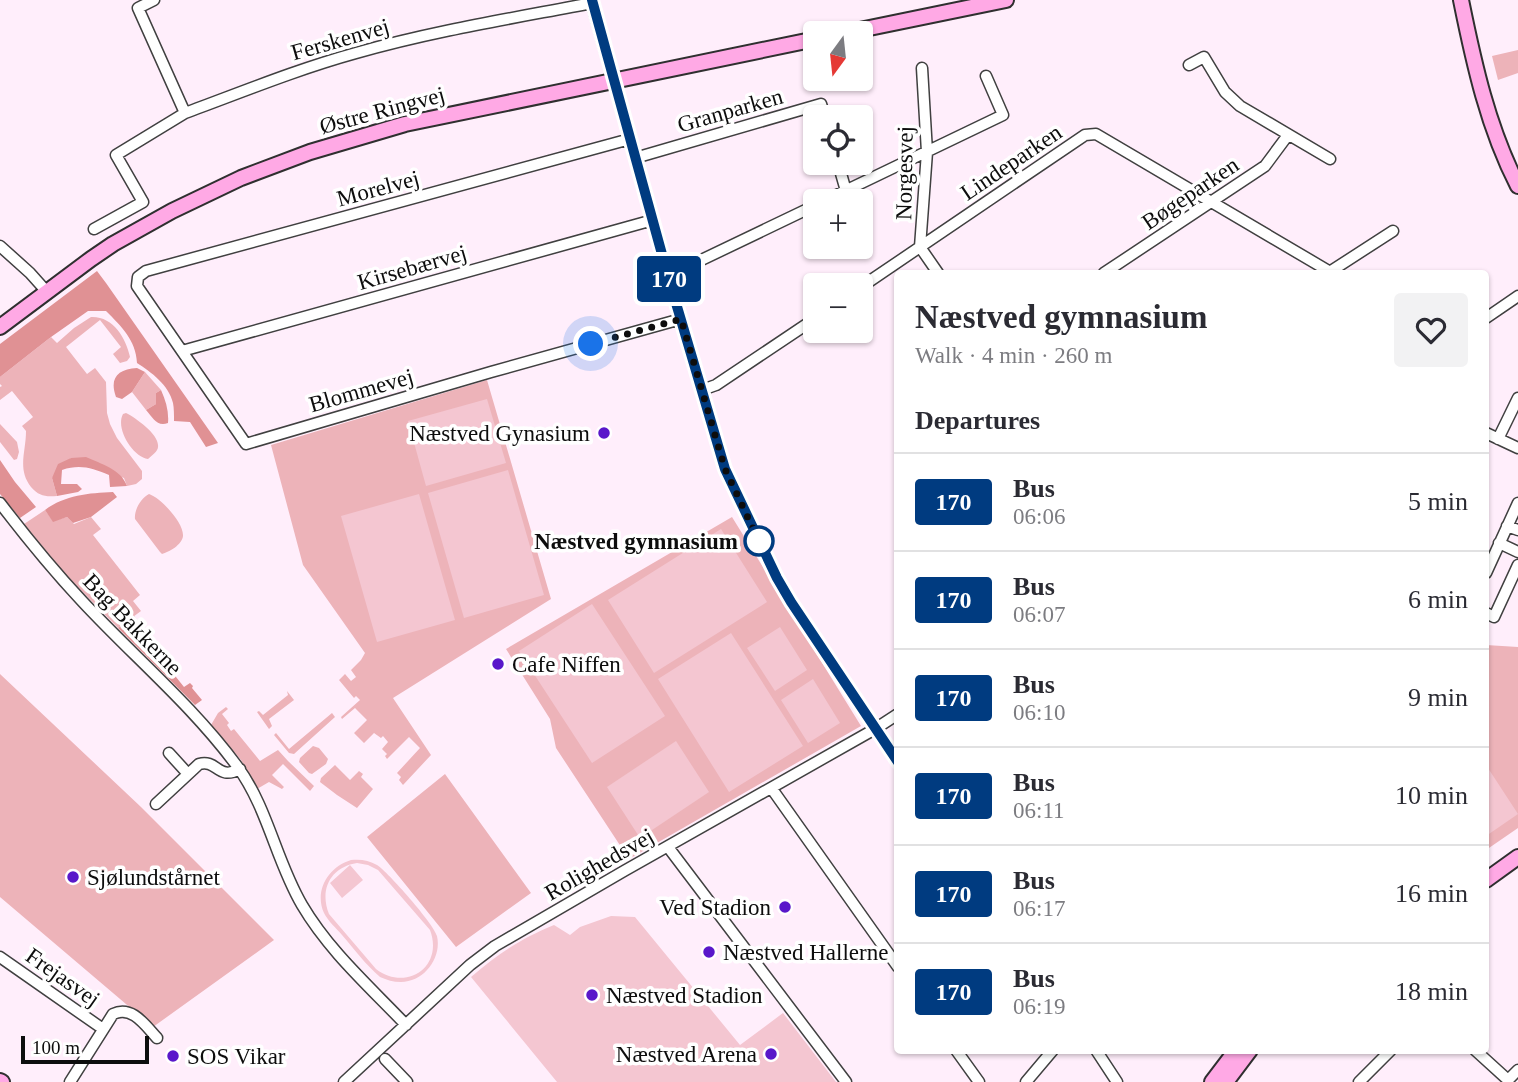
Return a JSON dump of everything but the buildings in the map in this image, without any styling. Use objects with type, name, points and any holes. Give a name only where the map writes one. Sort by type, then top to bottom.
[{"type":"street","points":[[154,0],[138,8],[185,114]]},
{"type":"street","points":[[873,27],[1006,0]]},
{"type":"street","points":[[1461,0],[1488,114],[1512,160],[1518,186]]},
{"type":"street","points":[[592,1],[725,469],[791,602],[894,756]]},
{"type":"street","name":"Ferskenvej","points":[[94,229],[143,202],[116,155],[185,114],[288,74],[358,52],[592,1]]},
{"type":"street","name":"Østre Ringvej","points":[[0,327],[113,244],[172,211],[241,178],[310,152],[405,124],[803,42]]},
{"type":"street","points":[[1189,65],[1204,57],[1225,92],[1240,106],[1329,159]]},
{"type":"street","name":"Norgesvej","points":[[922,68],[926,152],[920,247],[936,270]]},
{"type":"street","points":[[850,189],[1003,115],[986,76]]},
{"type":"street","name":"Granparken","points":[[635,158],[803,109]]},
{"type":"street","name":"Lindeparken","points":[[873,279],[1085,135],[1096,134],[1325,270]]},
{"type":"street","name":"Bøgeparken","points":[[1108,270],[1265,166],[1288,135]]},
{"type":"street","name":"Morelvej","points":[[138,277],[146,271],[630,139]]},
{"type":"street","points":[[668,276],[803,211]]},
{"type":"street","name":"Kirsebærvej","points":[[182,351],[653,220]]},
{"type":"street","points":[[1334,270],[1393,231]]},
{"type":"street","points":[[0,246],[47,292]]},
{"type":"street","name":"Blommevej","points":[[138,277],[137,286],[246,444],[681,319]]},
{"type":"street","points":[[1489,315],[1518,296]]},
{"type":"street","points":[[702,390],[716,385],[803,327]]},
{"type":"street","points":[[1498,439],[1518,398]]},
{"type":"street","points":[[1489,434],[1518,449]]},
{"type":"street","name":"Bag Bakkerne","points":[[0,503],[81,600],[183,703],[240,769],[259,803],[292,886],[303,906],[334,950],[406,1026]]},
{"type":"street","points":[[1489,565],[1518,503]]},
{"type":"street","points":[[1507,526],[1518,530]]},
{"type":"street","points":[[1499,543],[1518,552]]},
{"type":"street","points":[[1489,614],[1494,617],[1518,565]]},
{"type":"street","name":"Rolighedsvej","points":[[344,1082],[470,965],[495,946],[894,717]]},
{"type":"street","points":[[169,753],[188,774]]},
{"type":"street","points":[[156,804],[199,764],[208,763],[226,774],[240,769]]},
{"type":"street","points":[[772,789],[894,961]]},
{"type":"street","points":[[668,847],[846,1082]]},
{"type":"street","points":[[1489,878],[1518,857]]},
{"type":"street","name":"Frejasvej","points":[[0,957],[103,1029]]},
{"type":"street","name":"Frejasvej","points":[[70,1082],[113,1014],[128,1011],[141,1020],[157,1038]]},
{"type":"street","points":[[959,1054],[979,1082]]},
{"type":"street","points":[[1026,1082],[1050,1054]]},
{"type":"street","points":[[1099,1054],[1117,1082]]},
{"type":"street","points":[[1212,1082],[1232,1054]]},
{"type":"street","points":[[1226,1082],[1247,1054]]},
{"type":"street","points":[[1359,1082],[1387,1054]]},
{"type":"street","points":[[1479,1054],[1508,1080],[1518,1070]]},
{"type":"street","points":[[385,1059],[407,1082]]},
{"type":"shaded area","points":[[1518,50],[1518,73],[1498,80],[1492,56]]},
{"type":"shaded area","points":[[97,271],[218,443],[206,447],[190,422],[174,421],[173,403],[168,390],[137,363],[131,340],[106,311],[88,311],[0,377],[0,344]]},
{"type":"shaded area","points":[[91,317],[106,320],[122,336],[130,357],[127,361],[120,363],[113,354],[121,347],[100,320],[66,347],[87,374],[95,368],[106,382],[110,424],[142,471],[142,479],[127,486],[124,478],[71,458],[52,478],[57,496],[42,495],[31,487],[23,467],[26,431],[22,426],[33,417],[12,391],[0,400],[0,377],[51,337],[57,343]]},
{"type":"shaded area","points":[[137,368],[145,372],[132,392],[122,399],[116,397],[114,385],[117,376],[125,370]]},
{"type":"shaded area","points":[[145,372],[161,390],[156,393],[156,404],[146,410],[132,392]]},
{"type":"shaded area","points":[[487,380],[551,599],[393,698],[431,755],[403,785],[397,773],[420,748],[409,737],[387,759],[387,754],[382,749],[388,742],[383,736],[381,738],[374,733],[364,743],[354,733],[367,720],[355,708],[342,719],[341,717],[360,700],[356,696],[354,698],[339,680],[345,674],[351,681],[356,677],[351,670],[365,653],[303,565],[271,445]]},
{"type":"shaded area","points":[[161,390],[168,415],[168,423],[164,424],[155,421],[146,410],[156,404],[156,393]]},
{"type":"shaded area","points":[[487,399],[506,463],[426,486],[408,421]]},
{"type":"shaded area","points":[[126,413],[146,427],[157,441],[155,453],[148,459],[131,448],[123,434],[121,420]]},
{"type":"shaded area","points":[[0,424],[17,442],[17,459],[14,460],[0,442]]},
{"type":"shaded area","points":[[86,457],[115,471],[127,486],[110,487],[109,475],[75,467],[62,470],[61,484],[77,484],[82,489],[57,496],[52,478],[58,464],[71,458]]},
{"type":"shaded area","points":[[0,460],[36,507],[20,518],[0,494]]},
{"type":"shaded area","points":[[508,470],[544,595],[464,618],[428,493]]},
{"type":"shaded area","points":[[113,492],[117,497],[91,517],[73,523],[67,517],[53,522],[45,510],[69,498]]},
{"type":"shaded area","points":[[149,494],[160,500],[171,512],[182,531],[180,542],[162,554],[135,519],[139,505]]},
{"type":"shaded area","points":[[419,494],[455,620],[377,642],[341,516]]},
{"type":"shaded area","points":[[45,510],[53,521],[67,517],[74,524],[91,517],[101,529],[93,535],[140,595],[133,601],[141,611],[118,628],[65,574],[24,524]]},
{"type":"shaded area","points":[[732,517],[861,726],[629,859],[556,748],[550,719],[506,649]]},
{"type":"shaded area","points":[[721,529],[767,602],[654,673],[608,600]]},
{"type":"shaded area","points":[[592,604],[665,716],[592,763],[519,651]]},
{"type":"shaded area","points":[[134,616],[164,653],[160,657],[184,687],[190,683],[202,700],[195,705],[118,628]]},
{"type":"shaded area","points":[[780,627],[807,670],[775,691],[747,648]]},
{"type":"shaded area","points":[[731,633],[803,746],[729,792],[658,679]]},
{"type":"shaded area","points":[[1489,645],[1518,647],[1518,828],[1489,848]]},
{"type":"shaded area","points":[[0,674],[141,807],[274,940],[153,1027],[0,897]]},
{"type":"shaded area","points":[[813,679],[840,723],[808,743],[781,700]]},
{"type":"shaded area","points":[[287,691],[294,700],[269,719],[272,726],[269,729],[257,712],[263,715],[288,695]]},
{"type":"shaded area","points":[[226,707],[228,709],[222,714],[229,723],[227,725],[231,731],[234,729],[260,761],[278,750],[314,786],[310,791],[283,764],[272,775],[284,787],[282,789],[269,782],[257,789],[241,760],[211,725],[218,713]]},
{"type":"shaded area","points":[[332,713],[335,717],[294,754],[289,753],[274,735],[276,733],[289,749]]},
{"type":"shaded area","points":[[676,741],[709,792],[640,838],[607,787]]},
{"type":"shaded area","points":[[313,746],[319,748],[328,759],[326,764],[312,774],[299,762]]},
{"type":"shaded area","points":[[335,765],[350,780],[359,771],[363,774],[361,777],[373,789],[357,808],[320,782]]},
{"type":"shaded area","points":[[1489,770],[1518,814],[1489,834]]},
{"type":"shaded area","points":[[445,774],[531,893],[456,947],[367,837]]},
{"type":"shaded area","points":[[358,860],[377,865],[400,887],[434,930],[437,936],[437,952],[430,967],[417,978],[401,982],[380,977],[324,913],[321,905],[322,888],[330,874],[343,863]],"holes":[[[348,865],[368,865],[378,870],[430,930],[432,955],[427,965],[410,977],[399,978],[376,969],[329,914],[326,896],[334,874]]]},
{"type":"shaded area","points":[[350,865],[363,880],[342,898],[330,883]]},
{"type":"shaded area","name":"Næstved Stadion","points":[[611,916],[635,917],[740,1045],[783,1013],[836,1082],[557,1082],[471,977],[510,948],[542,930],[554,925],[570,935],[580,927]]},
{"type":"bus line","name":"170","points":[[592,0],[668,276],[725,469],[791,602],[894,756]]},
{"type":"place","name":"Næstved Gynasium","points":[[604,433]]},
{"type":"place","name":"Næstved gymnasium","points":[[759,541]]},
{"type":"place","name":"Cafe Niffen","points":[[498,664]]},
{"type":"place","name":"Sjølundstårnet","points":[[73,877]]},
{"type":"place","name":"Ved Stadion","points":[[785,907]]},
{"type":"place","name":"Næstved Hallerne","points":[[709,952]]},
{"type":"place","name":"Næstved Stadion","points":[[592,995]]},
{"type":"place","name":"Næstved Arena","points":[[771,1054]]},
{"type":"place","name":"SOS Vikar","points":[[173,1056]]},
{"type":"route","points":[[591,344],[681,319],[725,469],[759,541]]}]
